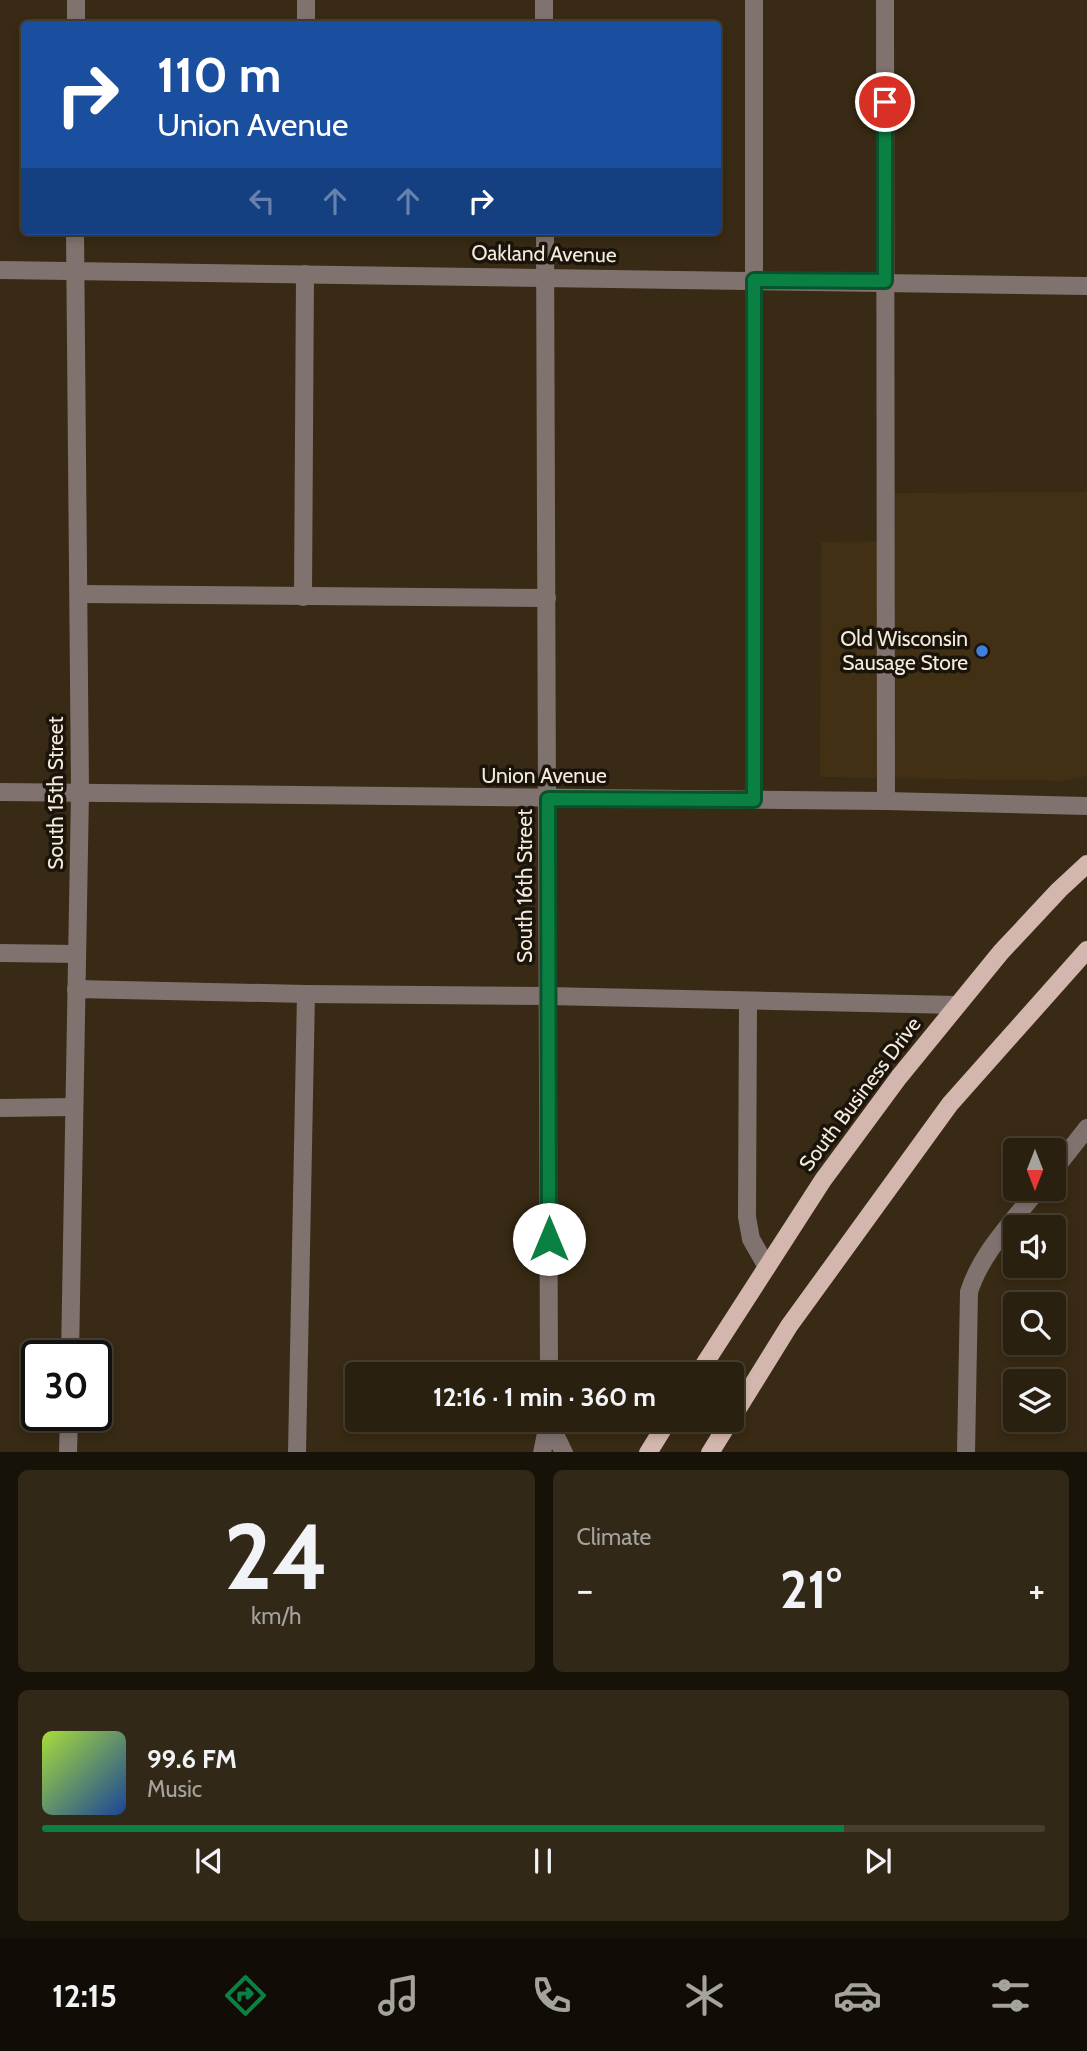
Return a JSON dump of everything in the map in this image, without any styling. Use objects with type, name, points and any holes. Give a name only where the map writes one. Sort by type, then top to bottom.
[{"type":"main road","name":"South Business Drive","points":[[706,1362],[823,1180],[956,1005],[1042,908],[1087,864]]},
{"type":"main road","points":[[744,1398],[789,1326],[950,1104],[1087,950]]},
{"type":"main road","points":[[648,1452],[661,1432]]},
{"type":"main road","points":[[710,1452],[723,1432]]},
{"type":"street","points":[[76,0],[76,21]]},
{"type":"street","points":[[306,0],[306,21]]},
{"type":"street","points":[[544,0],[544,21]]},
{"type":"street","points":[[754,0],[754,800]]},
{"type":"street","points":[[885,0],[886,801]]},
{"type":"street","name":"South 15th Street","points":[[70,1340],[80,793],[75,235]]},
{"type":"street","name":"South 16th Street","points":[[545,235],[549,1362]]},
{"type":"street","name":"Oakland Avenue","points":[[0,270],[1087,286]]},
{"type":"street","points":[[303,597],[305,274]]},
{"type":"street","points":[[79,594],[547,598]]},
{"type":"street","name":"Union Avenue","points":[[0,792],[886,801],[1087,806]]},
{"type":"street","points":[[0,953],[77,954]]},
{"type":"street","points":[[76,989],[956,1005]]},
{"type":"street","points":[[297,1452],[306,994]]},
{"type":"street","points":[[748,1001],[747,1217],[751,1240],[767,1267]]},
{"type":"street","points":[[0,1108],[74,1107]]},
{"type":"street","points":[[1066,1155],[1087,1128]]},
{"type":"street","points":[[966,1452],[969,1292],[973,1278],[990,1251],[1029,1201]]},
{"type":"street","points":[[68,1452],[69,1431]]},
{"type":"street","points":[[542,1452],[547,1432]]},
{"type":"street","points":[[555,1432],[564,1452]]},
{"type":"shaded area","points":[[1087,492],[1087,776],[1063,781],[820,777],[821,542],[895,541],[895,493]]},
{"type":"place","name":"Old Wisconsin Sausage Store","points":[[982,651]]},
{"type":"route","points":[[549,1239],[548,799],[754,800],[754,280],[885,281],[885,102]]}]
